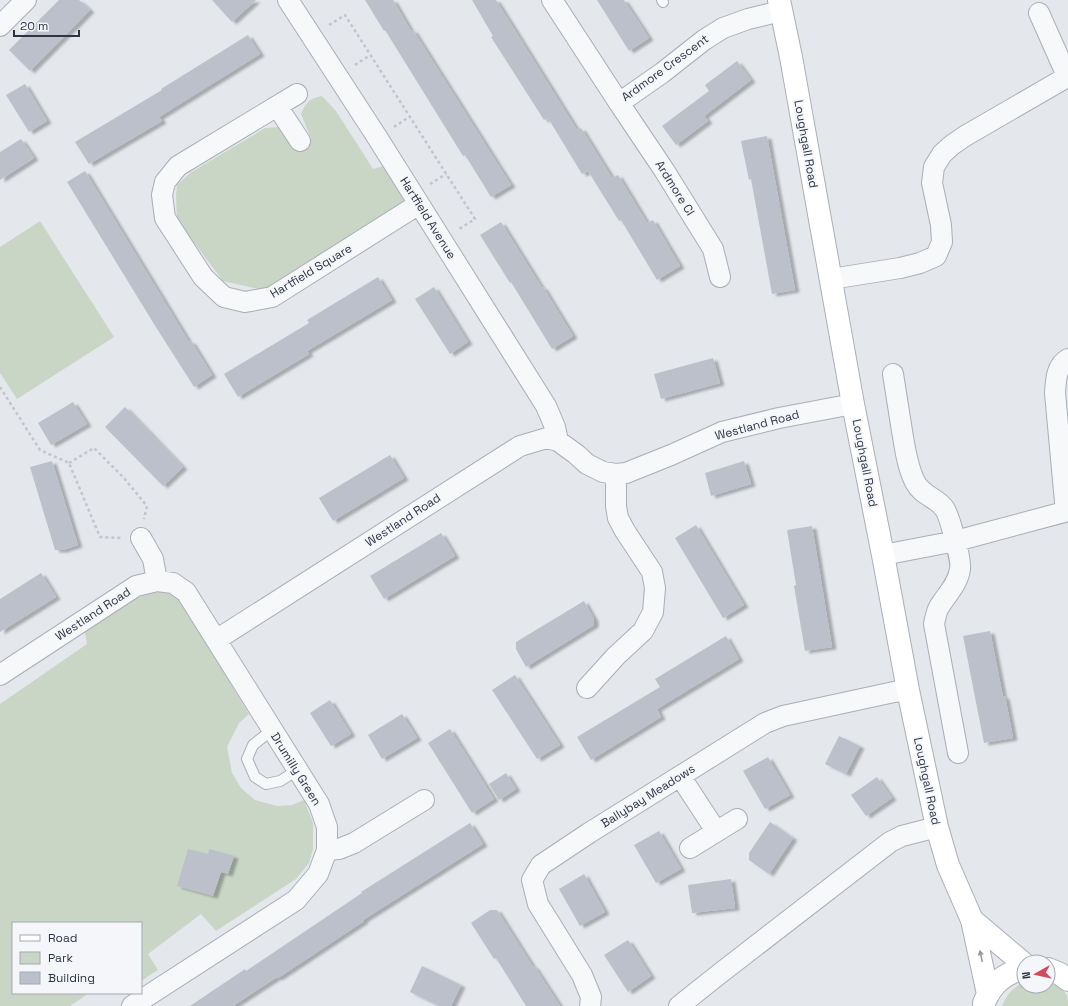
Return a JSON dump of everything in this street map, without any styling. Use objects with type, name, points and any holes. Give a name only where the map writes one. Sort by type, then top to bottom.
[{"type":"main road","name":"Loughgall Road","points":[[780,5],[791,57],[853,404],[908,690],[937,827],[948,865],[972,920],[981,959],[986,1000]]},
{"type":"main road","name":"Loughgall Road","points":[[972,920],[1016,957]]},
{"type":"main road","points":[[986,1000],[998,981],[1012,971],[1016,970]]},
{"type":"main road","points":[[1056,972],[1068,980]]},
{"type":"street","points":[[0,26],[26,0]]},
{"type":"street","name":"Hartfield Avenue","points":[[288,0],[442,240],[546,406],[555,427],[558,441]]},
{"type":"street","name":"Ardmore Crescent","points":[[552,0],[619,103],[662,73],[704,40],[723,28],[780,5]]},
{"type":"street","points":[[831,279],[900,268],[920,263],[936,256],[942,242],[932,183],[934,167],[942,154],[965,136],[1068,77],[1039,13]]},
{"type":"street","name":"Hartfield Square","points":[[297,94],[178,166],[165,182],[162,195],[165,218],[203,277],[224,297],[245,302],[272,297],[419,204]]},
{"type":"street","name":"Ardmore Cl","points":[[619,103],[664,170],[713,249],[720,277]]},
{"type":"street","points":[[277,106],[300,140]]},
{"type":"street","points":[[883,555],[956,541],[1068,511],[1065,502],[1055,393],[1057,375],[1063,362],[1068,359]]},
{"type":"street","points":[[893,374],[907,459],[915,482],[927,495],[945,508],[956,541],[960,568],[948,596],[938,610],[934,624],[958,753]]},
{"type":"street","name":"Westland Road","points":[[0,675],[136,586],[157,581],[173,583],[186,592],[216,640],[520,446],[547,438],[558,441],[587,464],[603,472],[616,474],[626,473],[665,458],[722,432],[779,418],[853,404]]},
{"type":"street","points":[[587,688],[616,656],[643,632],[653,612],[655,588],[652,572],[618,518],[616,506],[616,474]]},
{"type":"street","points":[[140,538],[152,559],[157,581]]},
{"type":"street","name":"Drumilly Green","points":[[132,1006],[296,900],[318,874],[328,850],[327,827],[320,804],[216,640]]},
{"type":"street","name":"Ballybay Meadows","points":[[590,1006],[591,997],[582,975],[538,904],[532,880],[541,866],[589,833],[765,723],[783,716],[908,690]]},
{"type":"street","points":[[680,776],[716,831]]},
{"type":"street","points":[[328,850],[339,849],[354,843],[424,800]]},
{"type":"street","points":[[690,848],[737,819]]},
{"type":"street","points":[[679,1006],[718,974],[890,842],[902,836],[937,827]]},
{"type":"lane","points":[[272,730],[253,745],[247,759],[255,776],[266,784],[280,781],[298,770]]},
{"type":"path","points":[[312,37],[344,15],[467,206],[475,220],[442,240]]},
{"type":"path","points":[[0,387],[40,450],[69,464],[100,537],[140,538],[146,506],[123,476],[94,448],[69,464]]},
{"type":"green space","points":[[322,96],[336,111],[373,169],[391,164],[407,195],[403,210],[271,292],[223,281],[177,220],[177,185],[190,173],[265,128],[278,127],[293,147],[311,138],[301,114],[309,101]]},
{"type":"green space","points":[[40,221],[114,337],[17,399],[0,373],[0,247]]},
{"type":"green space","points":[[164,590],[173,592],[183,605],[249,714],[239,723],[227,747],[232,773],[241,788],[255,800],[277,806],[292,805],[304,800],[313,823],[313,849],[309,863],[296,879],[216,931],[201,914],[148,954],[158,970],[142,980],[142,922],[12,922],[12,994],[88,994],[70,1006],[0,1006],[0,704],[87,644],[84,628],[147,593]]},
{"type":"green space","points":[[1056,986],[1062,989],[1066,994],[1068,998],[1068,1006],[1002,1006],[1010,992],[1016,987],[1016,994],[1056,994]]},
{"type":"building","points":[[59,0],[79,0],[90,10],[30,71],[9,50]]},
{"type":"building","points":[[212,0],[256,0],[232,22]]},
{"type":"building","points":[[365,0],[393,0],[411,31],[413,30],[511,185],[491,197],[465,155],[463,156]]},
{"type":"building","points":[[472,0],[496,0],[577,130],[581,128],[612,178],[618,175],[647,223],[653,220],[680,266],[657,280],[621,220],[619,221],[588,171],[582,174],[548,118],[544,120],[491,37],[493,36]]},
{"type":"building","points":[[597,0],[624,0],[649,38],[629,51]]},
{"type":"building","points":[[248,35],[260,54],[159,117],[162,121],[89,164],[75,142],[162,90],[161,89]]},
{"type":"building","points":[[737,61],[751,80],[704,116],[708,121],[676,145],[662,126],[709,91],[705,85]]},
{"type":"building","points":[[25,84],[47,121],[29,132],[6,95]]},
{"type":"building","points":[[767,136],[795,290],[772,294],[751,179],[749,180],[741,141]]},
{"type":"building","points":[[21,139],[34,158],[0,180],[0,152]]},
{"type":"building","points":[[85,171],[189,342],[191,341],[212,375],[194,387],[67,182]]},
{"type":"building","points":[[501,222],[573,336],[552,349],[480,235]]},
{"type":"building","points":[[378,277],[392,300],[307,351],[309,354],[238,397],[224,374],[309,323],[307,320]]},
{"type":"building","points":[[434,287],[468,342],[450,354],[415,299]]},
{"type":"building","points":[[713,358],[720,383],[661,399],[654,374]]},
{"type":"building","points":[[73,402],[87,424],[51,445],[38,423]]},
{"type":"building","points":[[125,407],[183,467],[163,486],[105,427]]},
{"type":"building","points":[[390,455],[404,478],[333,521],[319,498]]},
{"type":"building","points":[[52,461],[78,545],[63,550],[55,550],[30,467]]},
{"type":"building","points":[[744,461],[751,484],[711,496],[705,473]]},
{"type":"building","points":[[696,525],[744,605],[723,618],[675,538]]},
{"type":"building","points":[[812,526],[832,647],[805,651],[794,586],[796,585],[787,530]]},
{"type":"building","points":[[441,533],[455,556],[384,599],[370,576]]},
{"type":"building","points":[[41,573],[56,597],[0,632],[0,599]]},
{"type":"building","points":[[584,601],[594,619],[594,625],[526,667],[516,649],[516,642]]},
{"type":"building","points":[[990,631],[1013,738],[984,743],[963,636]]},
{"type":"building","points":[[726,636],[739,659],[657,709],[661,717],[591,760],[577,737],[660,687],[655,679]]},
{"type":"building","points":[[515,675],[560,745],[537,759],[492,690]]},
{"type":"building","points":[[330,700],[351,734],[331,746],[310,713]]},
{"type":"building","points":[[402,714],[417,738],[382,759],[368,735]]},
{"type":"building","points":[[450,729],[494,799],[472,813],[428,743]]},
{"type":"building","points":[[839,736],[860,746],[846,774],[825,764]]},
{"type":"building","points":[[768,757],[790,795],[765,809],[743,771]]},
{"type":"building","points":[[506,773],[516,789],[499,800],[489,784]]},
{"type":"building","points":[[877,777],[892,798],[866,816],[851,795]]},
{"type":"building","points":[[770,822],[793,838],[769,874],[749,860],[749,853]]},
{"type":"building","points":[[470,823],[483,844],[363,920],[364,921],[278,978],[277,977],[233,1006],[190,1006],[245,969],[246,971],[362,893],[361,892]]},
{"type":"building","points":[[659,831],[681,869],[656,883],[634,845]]},
{"type":"building","points":[[188,849],[208,854],[209,849],[234,856],[228,874],[221,872],[213,896],[177,886]]},
{"type":"building","points":[[584,874],[605,912],[580,926],[559,889]]},
{"type":"building","points":[[731,879],[735,908],[692,913],[688,885]]},
{"type":"building","points":[[490,910],[497,910],[560,1006],[526,1006],[496,958],[494,959],[471,923]]},
{"type":"building","points":[[628,940],[651,976],[628,992],[604,955]]},
{"type":"building","points":[[422,966],[461,985],[451,1006],[439,1006],[410,992]]}]
